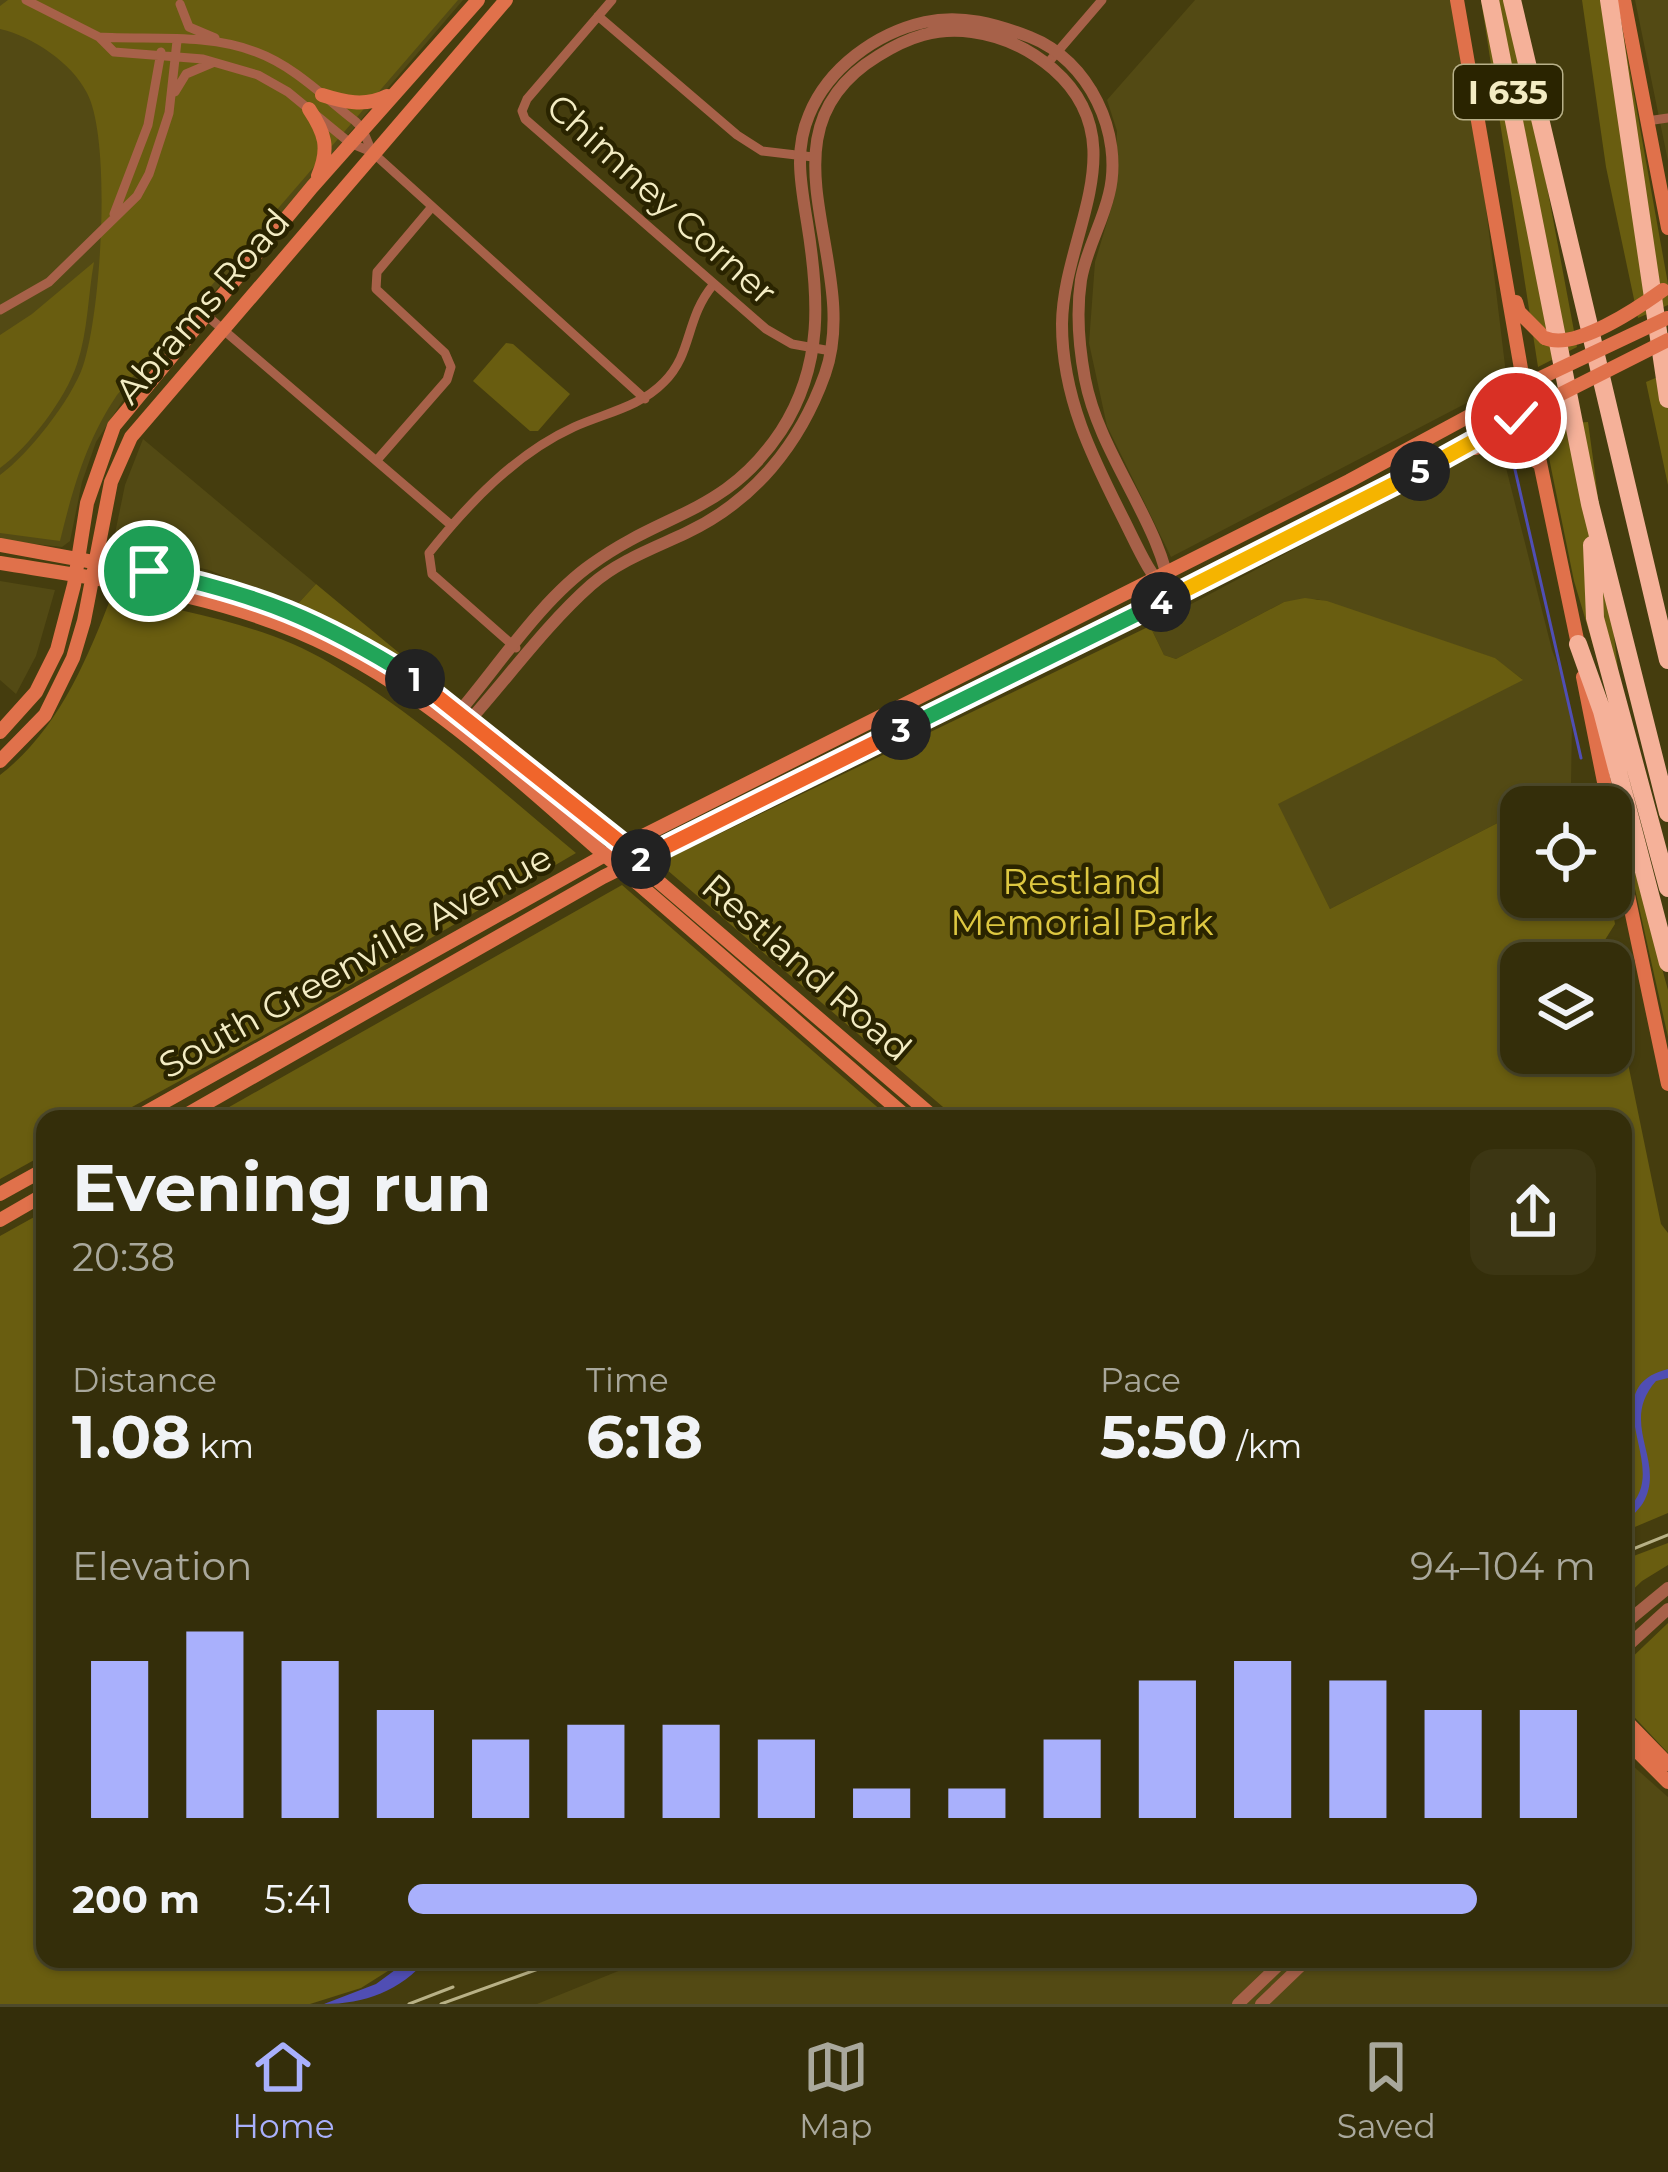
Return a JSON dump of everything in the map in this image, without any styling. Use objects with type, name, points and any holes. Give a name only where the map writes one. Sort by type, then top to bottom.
[{"type":"highway","name":"I 635","points":[[1490,0],[1590,504],[1668,813]]},
{"type":"highway","points":[[1512,0],[1668,660]]},
{"type":"highway","points":[[1609,0],[1668,395]]},
{"type":"highway","points":[[1590,504],[1595,617],[1668,888]]},
{"type":"highway","points":[[1578,644],[1602,710],[1668,962]]},
{"type":"main road","name":"Abrams Road","points":[[0,732],[47,673],[62,634],[91,489],[115,426],[362,128],[478,0]]},
{"type":"main road","name":"Abrams Road","points":[[0,761],[29,734],[58,692],[73,658],[111,482],[131,436],[506,0]]},
{"type":"main road","points":[[1457,0],[1478,136],[1605,786]]},
{"type":"main road","points":[[1624,0],[1668,226]]},
{"type":"main road","points":[[322,95],[366,103],[390,94],[409,77]]},
{"type":"main road","points":[[309,109],[325,134],[326,145],[311,188]]},
{"type":"main road","points":[[1507,281],[1519,312],[1554,342],[1570,340],[1634,311],[1665,286]]},
{"type":"main road","name":"South Greenville Avenue","points":[[150,1110],[605,855],[1668,317]]},
{"type":"main road","name":"South Greenville Avenue","points":[[195,1110],[621,868],[1171,597],[1668,340]]},
{"type":"main road","points":[[1454,452],[1496,440],[1517,441],[1532,453],[1544,473]]},
{"type":"main road","points":[[1313,499],[1323,520]]},
{"type":"main road","name":"Restland Road","points":[[0,545],[208,583],[340,632],[465,716],[926,1110]]},
{"type":"main road","name":"Restland Road","points":[[0,563],[197,598],[261,617],[334,648],[409,695],[534,793],[899,1110]]},
{"type":"main road","points":[[261,617],[266,601]]},
{"type":"main road","points":[[921,697],[930,716]]},
{"type":"main road","points":[[538,892],[548,908]]},
{"type":"main road","points":[[1632,915],[1668,1084]]},
{"type":"main road","points":[[469,932],[478,950]]},
{"type":"main road","points":[[0,1194],[36,1173]]},
{"type":"main road","points":[[0,1220],[36,1199]]},
{"type":"main road","points":[[1632,1727],[1668,1764]]},
{"type":"main road","points":[[1632,1746],[1668,1782]]},
{"type":"street","points":[[26,0],[99,37],[114,52],[218,62],[272,82],[350,143],[372,152],[644,399]]},
{"type":"street","name":"Chimney Corner","points":[[612,0],[527,99],[522,110],[525,119],[780,338],[831,351]]},
{"type":"street","points":[[1052,58],[1102,0]]},
{"type":"street","points":[[180,4],[184,22],[195,32],[275,61],[322,95],[362,128],[372,152]]},
{"type":"street","points":[[598,16],[737,135],[762,151],[806,156]]},
{"type":"street","points":[[465,716],[514,647],[562,590],[596,560],[644,531],[707,504],[751,472],[794,408],[815,349],[818,292],[806,156],[852,76],[870,60],[913,38],[939,31],[980,32],[1052,58],[1096,98],[1111,142],[1109,195],[1081,282],[1078,336],[1089,402],[1171,597]]},
{"type":"street","points":[[99,37],[230,44]]},
{"type":"street","points":[[170,107],[177,40]]},
{"type":"street","points":[[111,221],[152,110],[162,41]]},
{"type":"street","points":[[1052,58],[1090,125],[1095,150],[1091,192],[1072,249],[1065,290],[1062,326],[1073,405],[1086,444],[1161,575]]},
{"type":"street","points":[[0,310],[49,282],[137,196],[186,74],[218,62]]},
{"type":"street","points":[[152,110],[170,107]]},
{"type":"street","points":[[1647,121],[1668,118]]},
{"type":"street","points":[[465,716],[602,576],[704,524],[758,485],[792,442],[811,407],[831,351],[833,284],[806,156]]},
{"type":"street","points":[[377,460],[447,380],[451,367],[445,353],[376,286],[377,272],[431,208]]},
{"type":"street","points":[[527,657],[430,571],[429,554],[479,496],[532,452],[571,428],[644,399],[681,362],[690,320],[713,285]]},
{"type":"street","points":[[206,315],[451,525]]},
{"type":"street","points":[[1073,405],[1089,402]]},
{"type":"street","points":[[1632,1618],[1668,1588]]},
{"type":"street","points":[[1632,1642],[1668,1609]]},
{"type":"street","points":[[1238,2004],[1276,1968]]},
{"type":"street","points":[[1261,2004],[1299,1968]]},
{"type":"shaded area","points":[[0,0],[463,0],[127,394],[96,442],[70,541],[62,547],[0,540]]},
{"type":"shaded area","points":[[1195,0],[1461,0],[1507,382],[1171,557],[1107,426],[1089,343],[1095,262],[1114,199],[1117,131],[1107,100]]},
{"type":"shaded area","points":[[1635,0],[1668,0],[1668,161]]},
{"type":"shaded area","points":[[143,439],[316,584],[296,606],[209,570],[112,548],[125,485]]},
{"type":"shaded area","points":[[1499,440],[1552,650],[1566,687],[1572,721],[1571,785],[1500,786],[1500,822],[1330,909],[1277,804],[1522,679],[1494,658],[1317,599],[1284,602],[1176,659],[1164,655],[1150,626]]},
{"type":"shaded area","points":[[0,581],[55,590],[36,656],[16,694],[0,680]]},
{"type":"shaded area","points":[[1668,1369],[1668,1378],[1656,1381],[1641,1412],[1649,1487],[1632,1515],[1643,1468],[1633,1402],[1649,1377]]},
{"type":"shaded area","points":[[1632,1765],[1668,1797],[1668,2004],[537,2004],[626,1968],[1632,1968]]},
{"type":"shaded area","points":[[398,1968],[419,1968],[394,1987],[367,1998],[324,2004],[376,1984]]},
{"type":"green space","points":[[8,0],[458,0],[117,395],[82,465],[60,541],[0,533],[0,475],[48,425],[83,366],[99,269],[99,148],[87,93],[72,71],[38,44],[0,29],[0,6]]},
{"type":"green space","points":[[1481,0],[1512,0],[1577,347],[1538,367]]},
{"type":"green space","points":[[1582,0],[1617,0],[1668,284],[1668,305],[1638,318],[1606,167]]},
{"type":"green space","points":[[94,262],[83,339],[72,377],[34,435],[0,468],[0,335]]},
{"type":"green space","points":[[506,343],[570,394],[538,431],[530,431],[473,381]]},
{"type":"green space","points":[[1668,376],[1668,485],[1646,382]]},
{"type":"green space","points":[[1588,422],[1633,776],[1625,774],[1574,581],[1546,443],[1557,427]]},
{"type":"green space","points":[[316,584],[410,662],[296,606]]},
{"type":"green space","points":[[112,595],[278,638],[363,683],[576,853],[126,1110],[36,1110],[36,1159],[0,1179],[0,775],[54,716]]},
{"type":"green space","name":"Restland Memorial Park","points":[[1305,598],[1327,601],[1495,658],[1523,680],[1278,804],[1330,909],[1500,822],[1500,918],[1614,918],[1604,942],[1500,942],[1500,1074],[1630,1074],[1661,1224],[1668,1233],[1668,1513],[1632,1528],[1632,1110],[947,1110],[659,863],[1150,626],[1164,655],[1176,659],[1284,602]]},
{"type":"green space","points":[[1632,860],[1668,990],[1668,1037],[1632,875]]},
{"type":"green space","points":[[622,885],[881,1110],[224,1110]]},
{"type":"green space","points":[[36,1216],[36,1968],[393,1968],[361,1988],[310,2004],[0,2004],[0,1236]]},
{"type":"green space","points":[[1668,1543],[1668,1565],[1632,1590],[1632,1557]]},
{"type":"green space","points":[[1668,1623],[1668,1753],[1632,1715],[1632,1657]]},
{"type":"waterway","points":[[1513,461],[1581,758]]},
{"type":"tram line","points":[[1632,1549],[1668,1535]]},
{"type":"tram line","points":[[441,2004],[541,1968]]},
{"type":"tram line","points":[[409,2004],[453,1987]]},
{"type":"route","points":[[149,571],[244,593],[340,632],[470,720],[638,860],[1269,548],[1516,418]]}]
